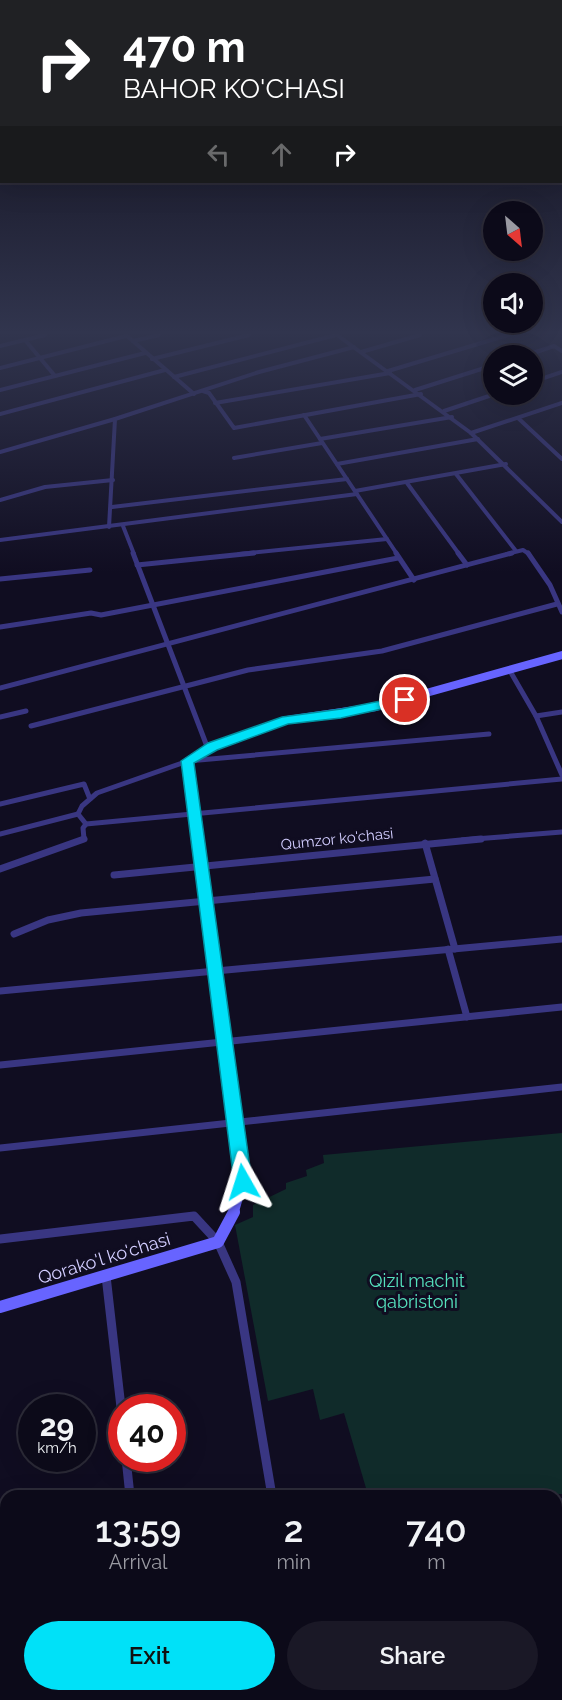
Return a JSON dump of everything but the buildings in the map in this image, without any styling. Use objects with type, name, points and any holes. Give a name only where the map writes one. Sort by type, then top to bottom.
[{"type":"street","points":[[0,452],[131,414]]},
{"type":"street","points":[[224,414],[234,428],[308,414]]},
{"type":"street","points":[[448,414],[506,464],[562,522]]},
{"type":"street","points":[[471,433],[530,414]]},
{"type":"street","points":[[304,415],[414,580]]},
{"type":"street","points":[[234,458],[452,417]]},
{"type":"street","points":[[518,418],[562,459]]},
{"type":"street","points":[[109,527],[116,419]]},
{"type":"street","points":[[337,464],[478,439]]},
{"type":"street","points":[[0,540],[123,526],[356,493],[506,464]]},
{"type":"street","points":[[456,474],[516,551]]},
{"type":"street","points":[[112,507],[346,479]]},
{"type":"street","points":[[0,500],[45,487],[113,480]]},
{"type":"street","points":[[407,483],[466,566]]},
{"type":"street","points":[[123,526],[208,749]]},
{"type":"street","points":[[137,566],[387,539]]},
{"type":"street","points":[[0,688],[414,580],[516,551],[527,552],[562,612]]},
{"type":"street","points":[[0,627],[91,613],[101,615],[398,558]]},
{"type":"street","points":[[0,579],[90,570]]},
{"type":"street","points":[[555,597],[562,596]]},
{"type":"street","points":[[31,726],[248,670],[382,651],[556,604]]},
{"type":"street","points":[[0,834],[78,814],[97,794],[188,761],[208,749],[287,720],[376,707],[562,655]]},
{"type":"street","points":[[86,824],[562,777],[537,716],[510,671]]},
{"type":"street","points":[[0,717],[26,711]]},
{"type":"street","points":[[537,716],[562,712]]},
{"type":"street","points":[[188,761],[222,760],[489,734]]},
{"type":"street","points":[[188,761],[243,1182],[234,1214],[218,1242]]},
{"type":"street","points":[[0,804],[84,784],[90,799]]},
{"type":"street","points":[[78,814],[86,824]]},
{"type":"street","points":[[0,869],[84,840],[83,828],[86,824]]},
{"type":"street","name":"Qumzor ko'chasi","points":[[114,875],[425,843],[562,832]]},
{"type":"street","points":[[425,843],[467,1017]]},
{"type":"street","points":[[14,934],[48,920],[81,913],[435,879]]},
{"type":"street","points":[[0,990],[562,939]]},
{"type":"street","points":[[0,1065],[562,1007]]},
{"type":"street","points":[[0,1149],[562,1088]]},
{"type":"street","points":[[0,1239],[194,1216],[218,1242],[236,1282],[272,1490]]},
{"type":"street","name":"Qorako'l ko'chasi","points":[[0,1307],[218,1242]]},
{"type":"street","points":[[106,1276],[119,1394]]},
{"type":"street","points":[[127,1472],[129,1490]]},
{"type":"green space","name":"Qizil machit qabristoni","points":[[562,1133],[562,1490],[367,1490],[344,1413],[320,1420],[313,1389],[268,1401],[235,1225],[253,1217],[253,1205],[286,1189],[286,1183],[307,1176],[306,1170],[324,1163],[323,1155]]},
{"type":"route","points":[[243,1182],[188,761],[212,746],[287,720],[341,714],[405,700]]}]
